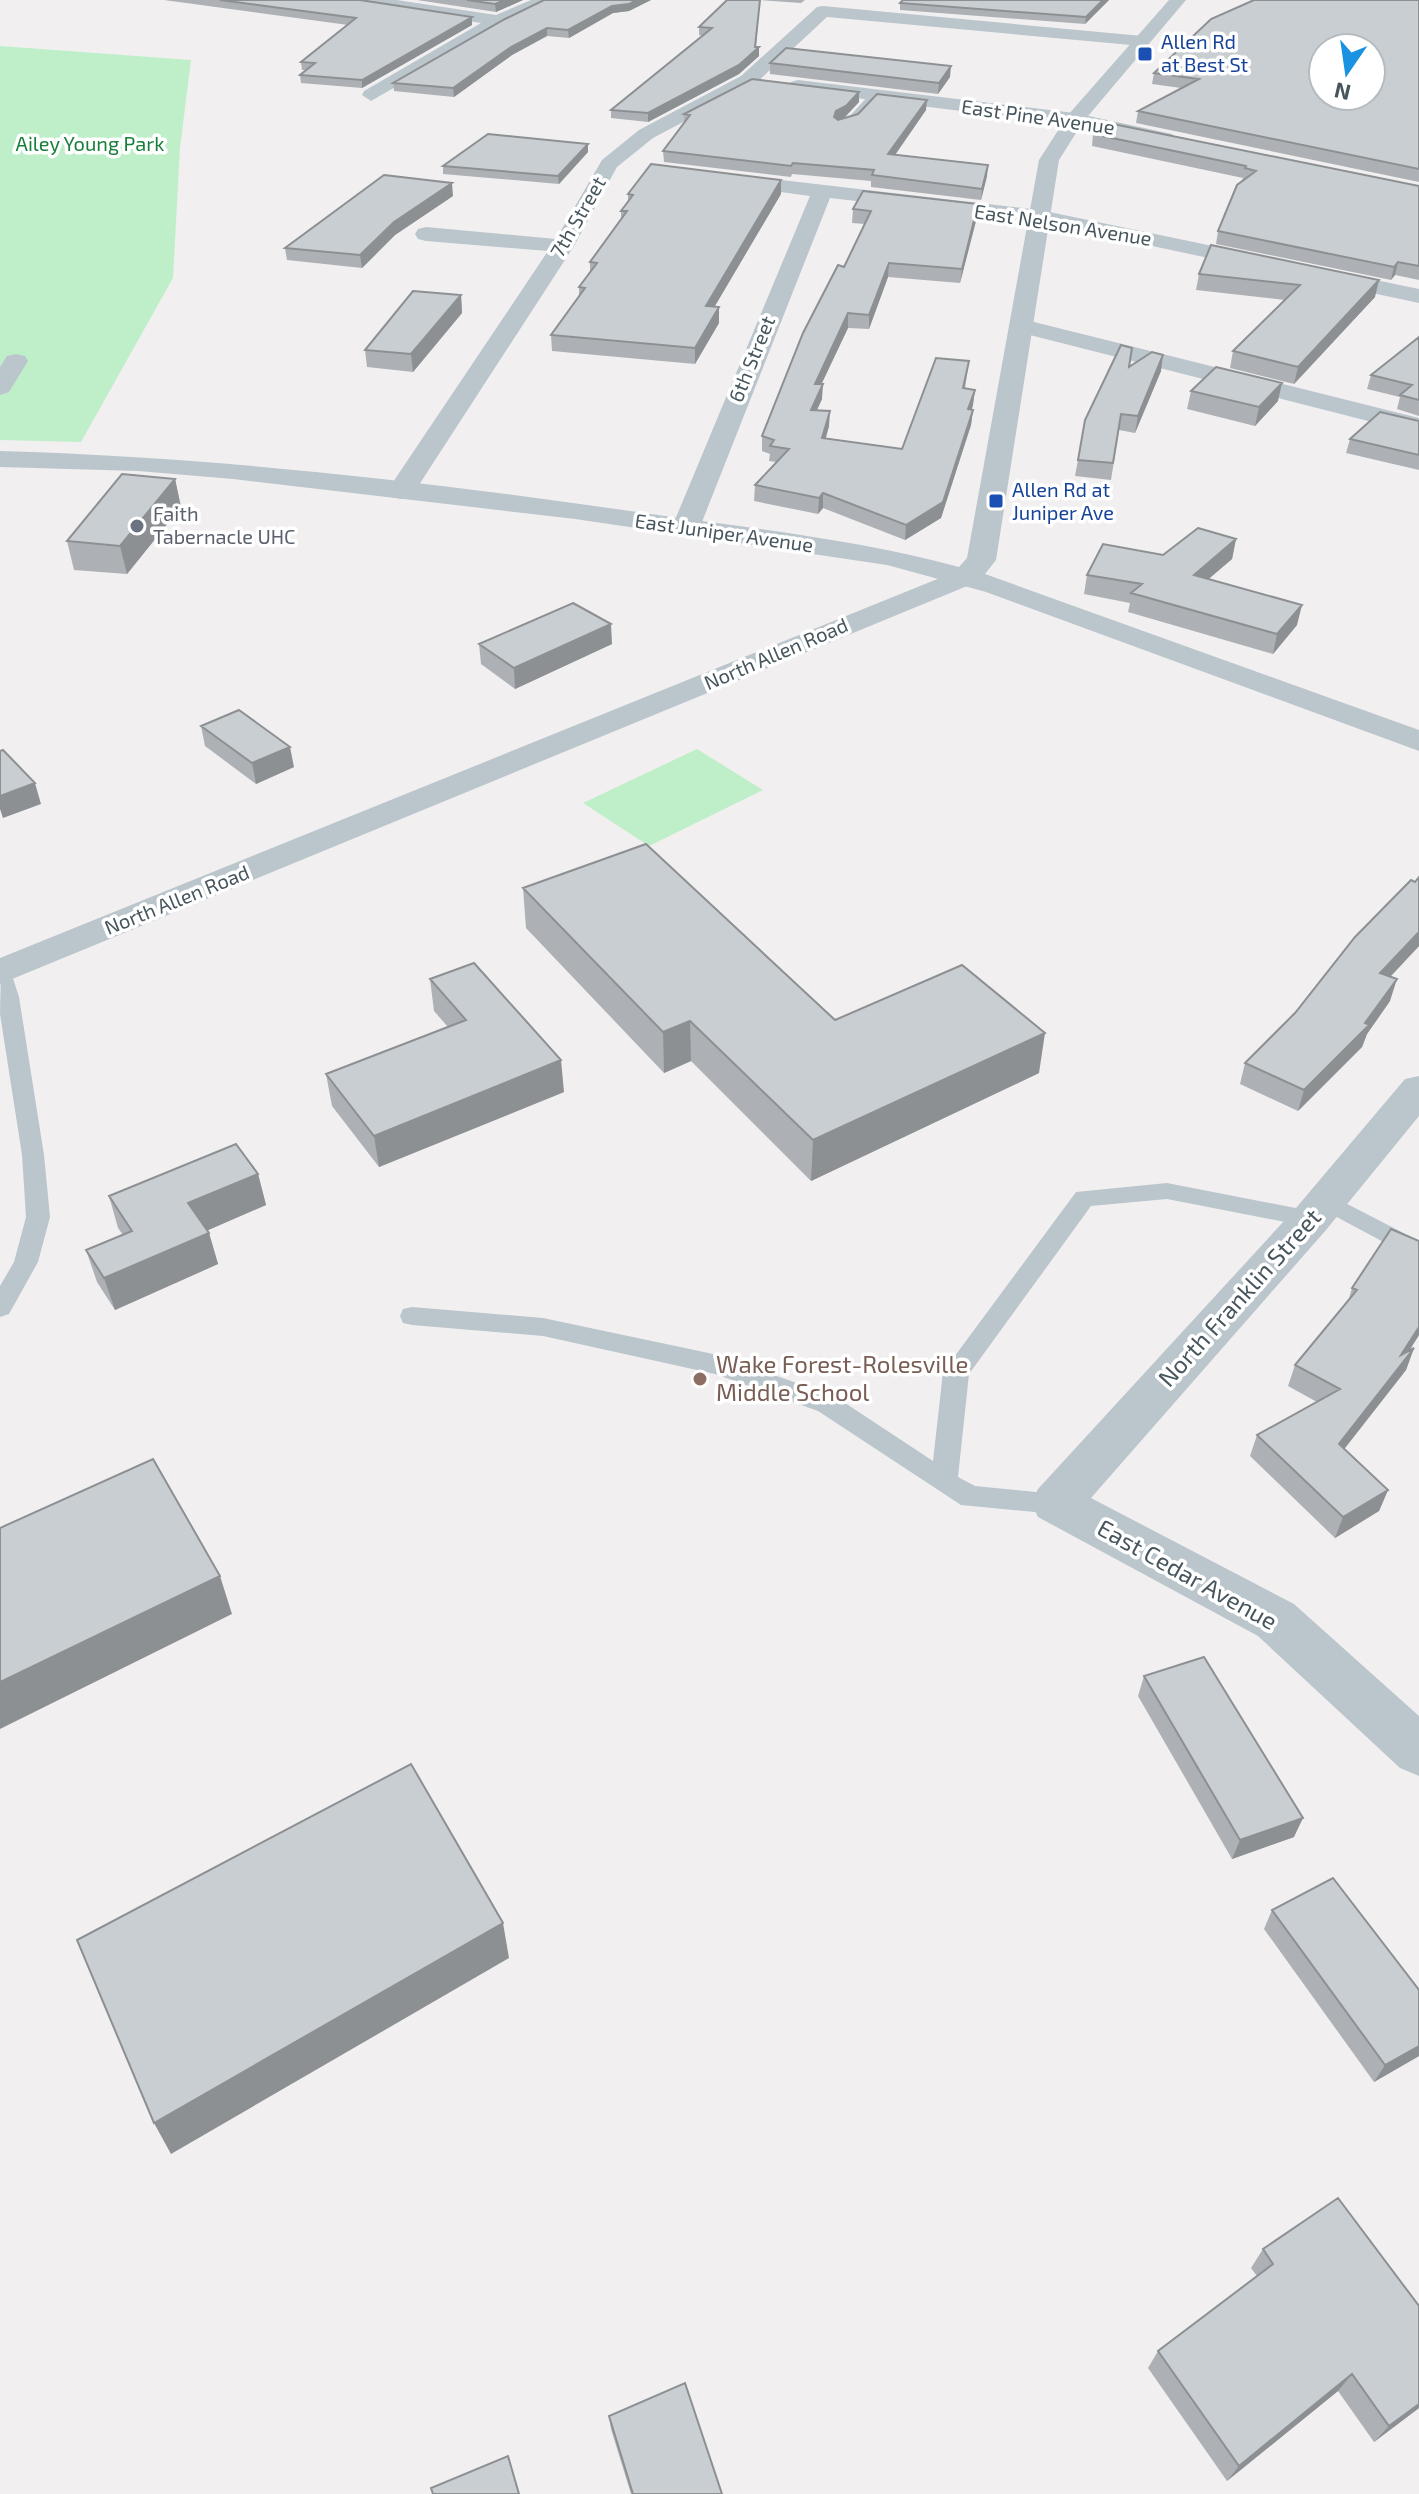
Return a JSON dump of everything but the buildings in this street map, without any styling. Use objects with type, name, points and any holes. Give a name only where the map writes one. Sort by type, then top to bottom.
[{"type":"street","points":[[362,0],[498,20]]},
{"type":"street","points":[[371,95],[498,20],[545,0]]},
{"type":"street","points":[[967,576],[981,560],[1049,160],[1075,119],[1178,0]]},
{"type":"street","name":"7th Street","points":[[401,491],[563,246],[609,164],[646,134],[748,80],[823,11],[1142,41]]},
{"type":"street","name":"East Pine Avenue","points":[[748,80],[1075,119],[1192,143]]},
{"type":"street","points":[[609,164],[639,168]]},
{"type":"street","name":"East Nelson Avenue","points":[[700,176],[1040,216],[1419,296]]},
{"type":"street","name":"6th Street","points":[[686,527],[822,192]]},
{"type":"street","points":[[426,234],[563,246]]},
{"type":"street","points":[[1022,326],[1419,426]]},
{"type":"street","points":[[0,387],[16,361]]},
{"type":"street","name":"East Juniper Avenue","points":[[0,459],[154,464],[401,491],[686,527],[889,557],[967,576],[1419,741]]},
{"type":"street","name":"North Allen Road","points":[[0,972],[967,576]]},
{"type":"street","name":"North Franklin Street","points":[[1056,1503],[1319,1210],[1419,1089]]},
{"type":"street","name":"East Cedar Avenue","points":[[1056,1503],[1276,1620],[1419,1751]]},
{"type":"lane","points":[[841,126],[851,121],[875,95]]},
{"type":"lane","points":[[0,972],[8,997],[33,1155],[38,1217],[26,1262],[0,1308]]},
{"type":"lane","points":[[944,1482],[956,1372],[1084,1198],[1167,1191],[1319,1210],[1419,1252]]},
{"type":"lane","points":[[412,1316],[543,1327],[718,1365],[827,1404],[971,1497],[1056,1503]]},
{"type":"green space","name":"Ailey Young Park","points":[[0,46],[191,60],[180,148],[173,278],[81,442],[0,440]]},
{"type":"green space","points":[[697,749],[763,790],[649,846],[583,803]]},
{"type":"place","name":"Allen Rd at Best St","points":[[1145,54]]},
{"type":"place","name":"Allen Rd at Juniper Ave","points":[[996,501]]},
{"type":"place","name":"Faith Tabernacle UHC","points":[[137,526]]},
{"type":"place","name":"Wake Forest-Rolesville Middle School","points":[[700,1379]]}]
